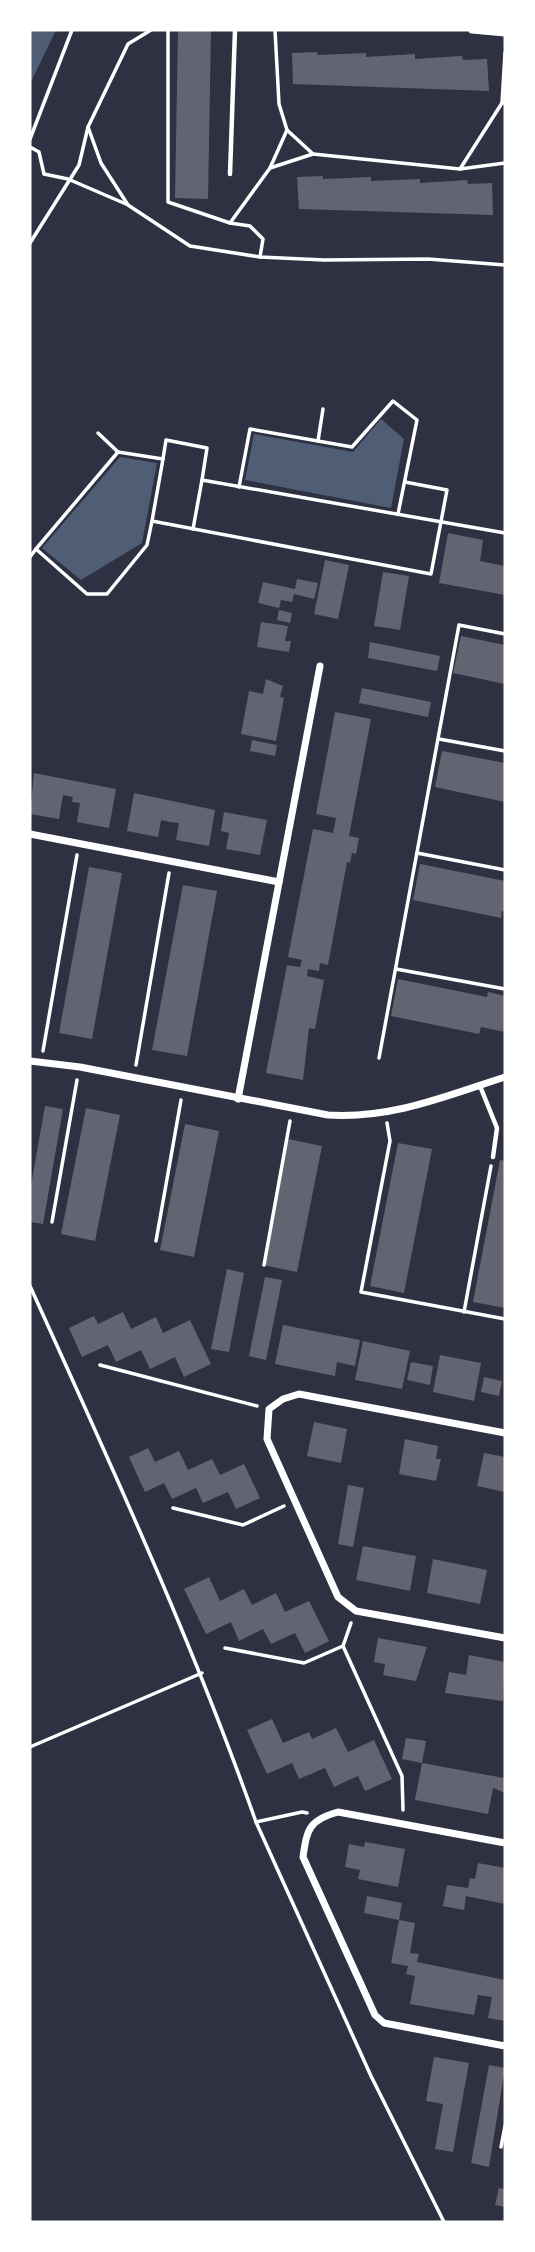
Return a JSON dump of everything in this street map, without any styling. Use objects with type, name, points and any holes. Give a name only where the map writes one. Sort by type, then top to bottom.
[{"type":"street","points":[[472,30],[505,33]]},
{"type":"street","points":[[238,1098],[320,666]]},
{"type":"street","points":[[30,834],[279,882]]},
{"type":"street","points":[[30,1061],[79,1067],[339,1116],[386,1114],[505,1077]]},
{"type":"street","points":[[505,1433],[299,1394],[283,1399],[269,1409],[267,1439],[338,1597],[356,1611],[505,1639]]},
{"type":"street","points":[[505,1843],[338,1812],[319,1817],[306,1832],[303,1857],[375,2015],[384,2023],[505,2046]]},
{"type":"lane","points":[[230,174],[235,30]]},
{"type":"lane","points":[[480,1085],[497,1128],[493,1157]]},
{"type":"path","points":[[30,139],[72,30]]},
{"type":"path","points":[[30,243],[79,165],[88,127],[128,44],[151,30]]},
{"type":"path","points":[[460,169],[504,103],[505,53]]},
{"type":"path","points":[[88,127],[101,163],[128,205]]},
{"type":"path","points":[[286,130],[313,154]]},
{"type":"path","points":[[30,147],[39,152],[44,174],[68,179],[128,205],[190,246],[260,257],[324,260],[428,259],[505,265]]},
{"type":"path","points":[[270,168],[313,154],[460,169],[505,163]]},
{"type":"path","points":[[230,223],[250,226],[263,239],[260,257]]},
{"type":"path","points":[[239,487],[250,429],[352,447],[393,401],[416,420],[398,514]]},
{"type":"path","points":[[318,441],[323,409]]},
{"type":"path","points":[[98,433],[118,453],[163,459]]},
{"type":"path","points":[[36,550],[87,594],[107,594],[147,545],[166,440],[207,448],[193,529]]},
{"type":"path","points":[[30,556],[118,453]]},
{"type":"path","points":[[202,480],[505,533]]},
{"type":"path","points":[[152,521],[431,574],[447,490],[405,482]]},
{"type":"path","points":[[379,1058],[459,625],[505,634]]},
{"type":"path","points":[[439,739],[505,751]]},
{"type":"path","points":[[41,1063],[79,842]]},
{"type":"path","points":[[417,853],[505,870]]},
{"type":"path","points":[[133,1077],[172,860]]},
{"type":"path","points":[[396,969],[505,989]]},
{"type":"path","points":[[52,1222],[79,1067]]},
{"type":"path","points":[[156,1241],[183,1087]]},
{"type":"path","points":[[264,1265],[293,1109]]},
{"type":"path","points":[[386,1114],[390,1141],[360,1292],[505,1320]]},
{"type":"path","points":[[464,1311],[493,1157]]},
{"type":"path","points":[[30,1286],[141,1529],[202,1673],[256,1822],[371,2076],[444,2222]]},
{"type":"path","points":[[100,1365],[269,1409]]},
{"type":"path","points":[[173,1508],[243,1525],[295,1501]]},
{"type":"path","points":[[356,1611],[343,1646],[402,1776],[404,1825]]},
{"type":"path","points":[[225,1648],[304,1663],[343,1646]]},
{"type":"path","points":[[30,1747],[202,1673]]},
{"type":"path","points":[[256,1822],[302,1812],[319,1817]]},
{"type":"path","points":[[502,2147],[505,2126]]},
{"type":"water","points":[[30,30],[56,30],[30,84]]},
{"type":"water","points":[[381,419],[404,439],[391,508],[245,480],[254,434],[353,452]]},
{"type":"water","points":[[120,457],[157,463],[142,543],[81,580],[42,548]]},
{"type":"building","points":[[178,30],[211,30],[208,199],[175,198]]},
{"type":"building","points":[[317,52],[318,55],[366,53],[366,57],[415,54],[415,59],[462,56],[463,60],[487,59],[489,91],[293,84],[292,53]]},
{"type":"building","points":[[323,176],[323,179],[371,177],[371,181],[420,179],[420,183],[467,180],[468,184],[492,183],[493,215],[299,209],[297,177]]},
{"type":"building","points":[[448,533],[483,540],[480,561],[505,566],[505,595],[439,583]]},
{"type":"building","points":[[325,560],[349,565],[338,619],[314,614]]},
{"type":"building","points":[[383,572],[409,576],[400,630],[374,626]]},
{"type":"building","points":[[297,579],[318,583],[314,599],[294,594],[292,602],[281,600],[279,608],[258,603],[263,582],[295,589]]},
{"type":"building","points":[[279,610],[292,613],[290,623],[277,620]]},
{"type":"building","points":[[261,622],[288,626],[285,641],[291,641],[289,652],[257,647]]},
{"type":"building","points":[[461,636],[505,645],[505,684],[453,673]]},
{"type":"building","points":[[370,642],[440,656],[437,671],[368,658]]},
{"type":"building","points":[[266,679],[283,686],[280,697],[284,698],[276,741],[241,734],[249,691],[263,694]]},
{"type":"building","points":[[362,688],[431,702],[428,717],[359,703]]},
{"type":"building","points":[[335,712],[371,719],[349,836],[359,838],[356,854],[352,853],[350,863],[347,862],[328,965],[320,963],[319,971],[308,969],[307,976],[324,980],[315,1029],[309,1028],[303,1080],[266,1073],[287,965],[300,967],[302,960],[288,957],[313,829],[333,833],[336,818],[316,814]]},
{"type":"building","points":[[252,740],[277,745],[275,756],[250,751]]},
{"type":"building","points":[[442,751],[505,763],[505,802],[435,787]]},
{"type":"building","points":[[34,773],[116,789],[109,828],[77,822],[80,803],[72,802],[73,797],[63,795],[59,819],[30,814]]},
{"type":"building","points":[[134,793],[215,810],[209,846],[176,840],[179,823],[161,820],[158,837],[127,831]]},
{"type":"building","points":[[224,812],[267,820],[260,855],[226,849],[229,833],[221,831]]},
{"type":"building","points":[[420,864],[505,881],[505,912],[502,911],[501,918],[413,900]]},
{"type":"building","points":[[89,867],[122,873],[92,1039],[59,1033]]},
{"type":"building","points":[[183,885],[217,891],[187,1056],[152,1050]]},
{"type":"building","points":[[398,979],[487,997],[488,992],[505,996],[505,1032],[481,1027],[479,1034],[391,1016]]},
{"type":"building","points":[[45,1106],[63,1109],[43,1224],[30,1222],[30,1191]]},
{"type":"building","points":[[86,1108],[120,1115],[95,1241],[61,1234]]},
{"type":"building","points":[[185,1124],[219,1131],[194,1257],[160,1250]]},
{"type":"building","points":[[288,1139],[322,1146],[297,1272],[263,1265]]},
{"type":"building","points":[[398,1143],[432,1149],[404,1293],[370,1286]]},
{"type":"building","points":[[500,1160],[505,1161],[505,1308],[473,1302]]},
{"type":"building","points":[[227,1269],[244,1273],[229,1352],[211,1349]]},
{"type":"building","points":[[265,1277],[282,1280],[266,1360],[249,1356]]},
{"type":"building","points":[[123,1312],[131,1329],[156,1317],[163,1333],[190,1320],[211,1364],[184,1377],[175,1357],[150,1369],[141,1350],[116,1362],[108,1345],[82,1357],[69,1328],[94,1316],[98,1324]]},
{"type":"building","points":[[283,1325],[360,1340],[355,1366],[337,1362],[335,1376],[275,1364]]},
{"type":"building","points":[[363,1341],[410,1351],[402,1389],[355,1380]]},
{"type":"building","points":[[440,1355],[481,1363],[474,1401],[433,1392]]},
{"type":"building","points":[[411,1362],[433,1366],[430,1385],[407,1380]]},
{"type":"building","points":[[484,1377],[502,1381],[499,1396],[481,1392]]},
{"type":"building","points":[[314,1422],[347,1429],[341,1463],[307,1456]]},
{"type":"building","points":[[405,1439],[438,1446],[436,1459],[441,1459],[436,1481],[399,1474]]},
{"type":"building","points":[[148,1448],[155,1462],[179,1451],[188,1470],[212,1459],[220,1475],[244,1464],[260,1498],[236,1509],[228,1492],[203,1503],[196,1488],[172,1499],[164,1483],[145,1492],[129,1457]]},
{"type":"building","points":[[484,1453],[505,1457],[505,1492],[477,1486]]},
{"type":"building","points":[[348,1485],[364,1488],[353,1547],[338,1544]]},
{"type":"building","points":[[363,1546],[416,1556],[410,1591],[356,1580]]},
{"type":"building","points":[[433,1559],[487,1570],[480,1604],[427,1593]]},
{"type":"building","points":[[209,1577],[220,1601],[244,1589],[252,1605],[276,1593],[285,1612],[309,1601],[329,1641],[305,1653],[295,1633],[271,1644],[263,1629],[239,1641],[231,1622],[206,1634],[184,1589]]},
{"type":"building","points":[[378,1638],[427,1647],[416,1681],[383,1675],[385,1664],[374,1662]]},
{"type":"building","points":[[469,1655],[505,1662],[503,1701],[445,1693],[449,1672],[466,1675]]},
{"type":"building","points":[[272,1719],[283,1743],[309,1732],[312,1739],[336,1728],[348,1752],[374,1740],[392,1779],[365,1791],[358,1776],[334,1787],[325,1768],[299,1779],[292,1763],[267,1774],[247,1730]]},
{"type":"building","points":[[406,1738],[426,1741],[422,1763],[402,1759]]},
{"type":"building","points":[[422,1763],[504,1778],[505,1793],[493,1788],[488,1814],[415,1800]]},
{"type":"building","points":[[365,1842],[405,1849],[398,1887],[358,1879],[360,1870],[345,1867],[349,1844],[364,1847]]},
{"type":"building","points":[[478,1863],[505,1868],[505,1904],[466,1896],[464,1910],[443,1906],[447,1885],[468,1888],[470,1878],[475,1879]]},
{"type":"building","points":[[367,1896],[402,1903],[399,1920],[364,1913]]},
{"type":"building","points":[[399,1920],[415,1923],[410,1953],[419,1954],[417,1962],[505,1980],[505,2021],[488,2018],[492,1997],[478,1995],[474,2015],[410,2004],[415,1976],[406,1974],[408,1966],[391,1963]]},
{"type":"building","points":[[434,2057],[469,2063],[453,2152],[435,2149],[443,2104],[426,2101]]},
{"type":"building","points":[[489,2065],[505,2068],[489,2167],[471,2163]]},
{"type":"building","points":[[499,2188],[505,2189],[505,2207],[495,2205]]}]
